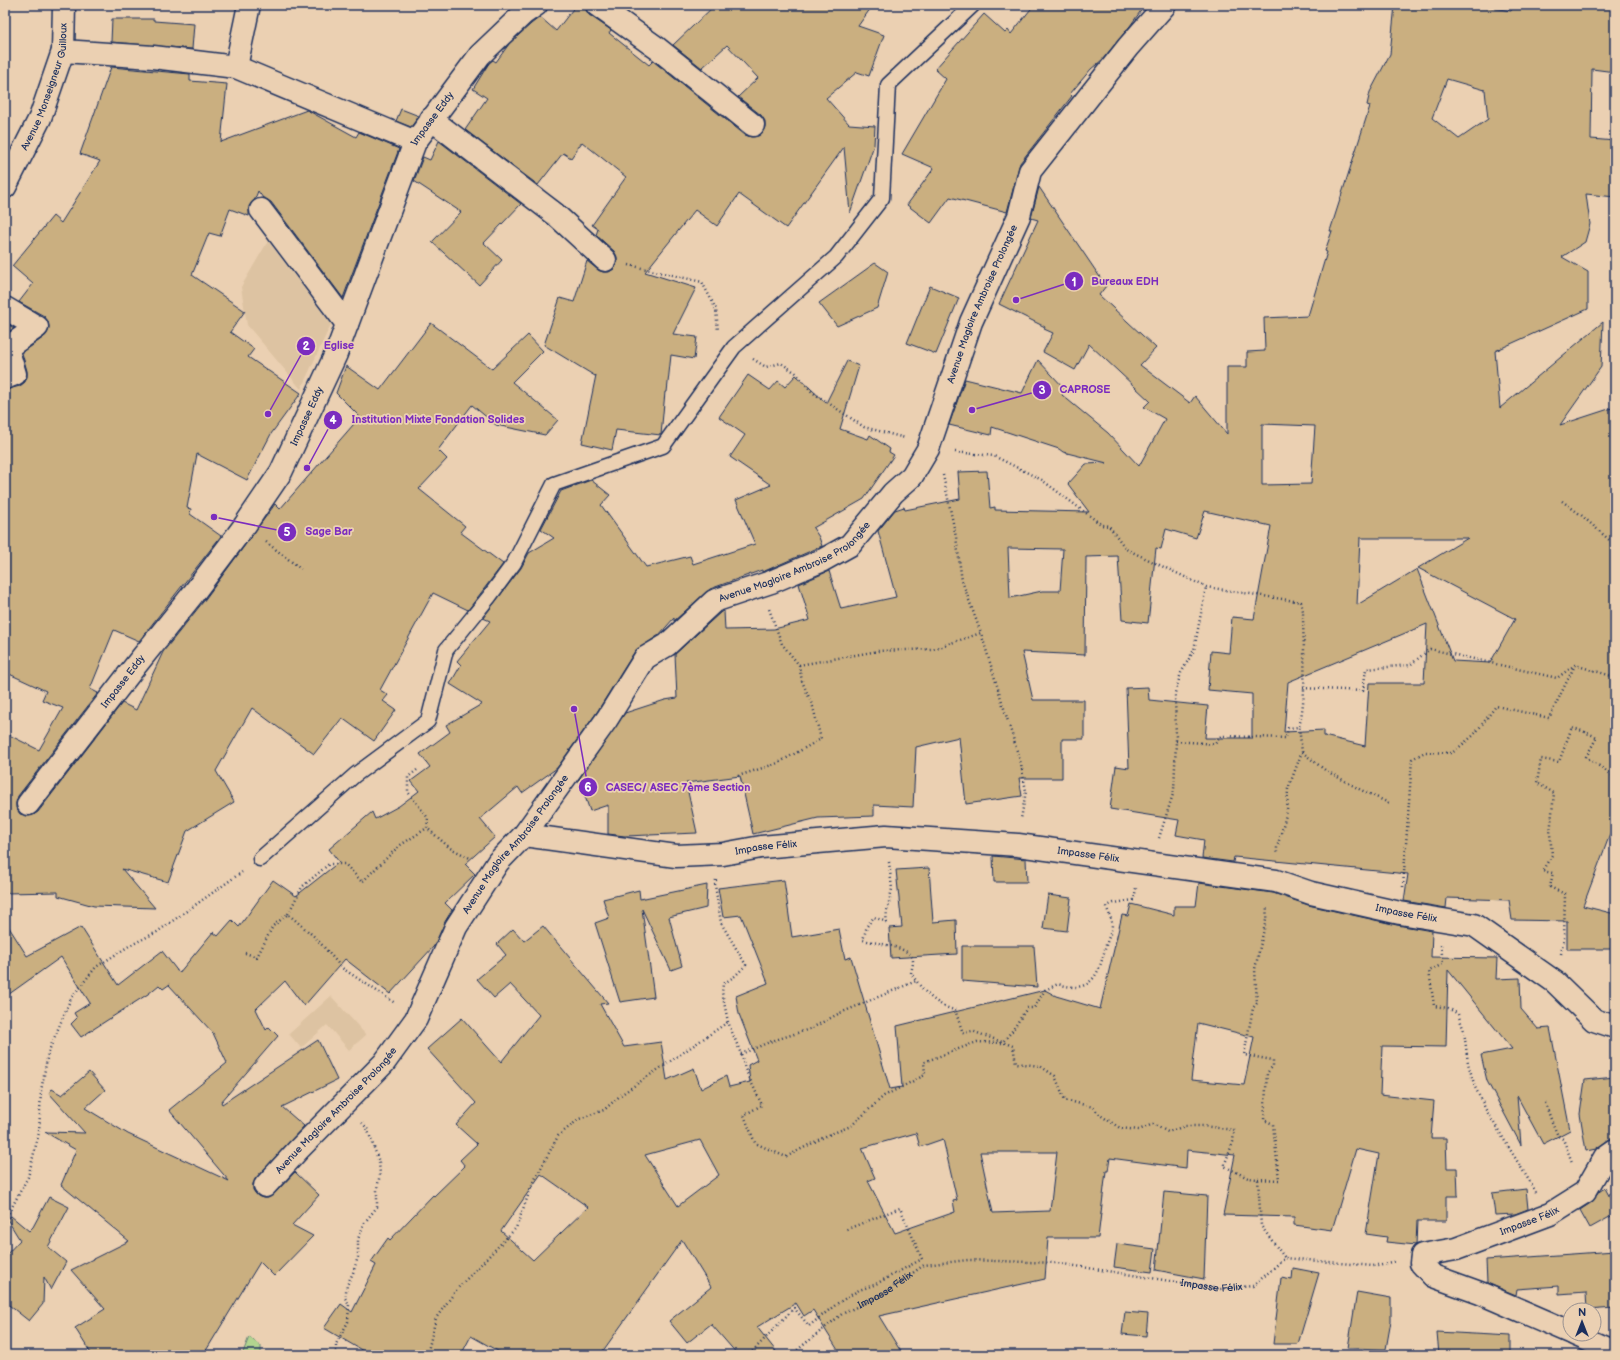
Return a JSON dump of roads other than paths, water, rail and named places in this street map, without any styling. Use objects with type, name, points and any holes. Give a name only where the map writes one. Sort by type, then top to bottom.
[{"type":"street","name":"Avenue Monseigneur Guilloux","points":[[5,187],[40,118],[63,51],[64,5]]},
{"type":"street","points":[[236,67],[249,5]]},
{"type":"street","name":"Impasse Eddy","points":[[28,804],[136,665],[194,594],[245,525],[281,472],[336,354],[415,142],[480,55],[524,14],[536,5]]},
{"type":"street","points":[[597,5],[658,48],[753,125]]},
{"type":"street","name":"Avenue Magloire Ambroise Prolongée","points":[[266,1186],[343,1103],[384,1063],[416,1019],[456,927],[498,862],[524,835],[607,720],[645,658],[667,645],[714,601],[771,582],[823,560],[850,545],[893,492],[912,476],[928,449],[971,322],[1019,216],[1030,171],[1128,47],[1165,5]]},
{"type":"street","points":[[63,51],[153,57],[236,67],[415,142]]},
{"type":"street","points":[[431,119],[555,214],[606,260]]},
{"type":"street","points":[[261,210],[347,324]]},
{"type":"street","points":[[5,308],[37,327],[7,348],[15,374],[5,378]]},
{"type":"street","name":"Impasse Félix","points":[[524,835],[676,856],[723,854],[761,847],[886,836],[1018,845],[1152,863],[1276,882],[1311,893],[1400,913],[1474,925],[1555,982],[1594,1020],[1615,1027]]},
{"type":"street","name":"Impasse Félix","points":[[1562,1329],[1480,1293],[1433,1276],[1421,1263],[1422,1255],[1456,1249],[1550,1214],[1585,1192],[1605,1157],[1615,1150]]},
{"type":"street","points":[[1592,1342],[1615,1352]]},
{"type":"lane","points":[[260,858],[355,775],[428,721],[446,650],[489,597],[514,563],[554,484],[663,446],[734,347],[836,257],[882,198],[888,85],[973,5]]},
{"type":"place","name":"Bureaux EDH","points":[[1016,300]]},
{"type":"place","name":"CAPROSE","points":[[972,410]]},
{"type":"place","name":"Eglise","points":[[268,414]]},
{"type":"place","name":"Institution Mixte Fondation Solides","points":[[307,468]]},
{"type":"place","name":"Sage Bar","points":[[214,517]]},
{"type":"place","name":"CASEC/ ASEC 7ème Section","points":[[574,709]]}]
